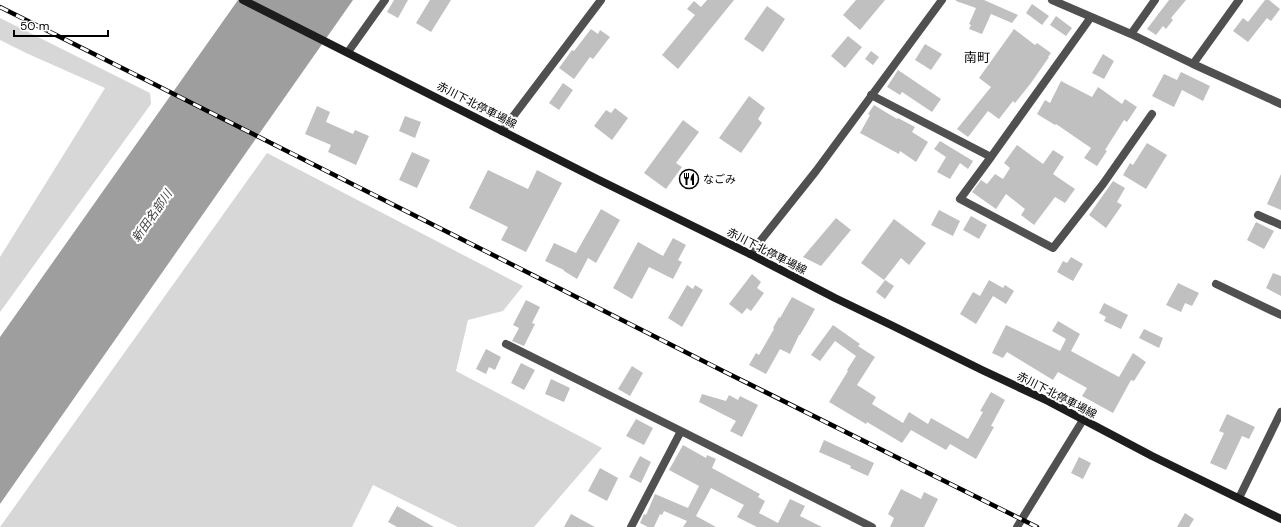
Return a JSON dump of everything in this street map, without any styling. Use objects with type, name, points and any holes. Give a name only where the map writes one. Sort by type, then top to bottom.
[{"type":"main road","name":"赤川下北停車場線","points":[[243,0],[835,298],[1048,401],[1152,456],[1281,519]]},
{"type":"street","points":[[345,51],[385,0]]},
{"type":"street","points":[[502,131],[601,0]]},
{"type":"street","points":[[750,254],[816,171],[942,0]]},
{"type":"street","points":[[1052,0],[1130,34],[1281,104]]},
{"type":"street","points":[[1130,34],[1155,0]]},
{"type":"street","points":[[1193,64],[1239,0]]},
{"type":"street","points":[[1091,17],[960,199],[1053,248],[1103,184],[1152,114]]},
{"type":"street","points":[[871,95],[991,157]]},
{"type":"street","points":[[1258,215],[1281,225]]},
{"type":"street","points":[[1216,284],[1281,315]]},
{"type":"street","points":[[506,344],[872,527]]},
{"type":"street","points":[[1238,498],[1281,412]]},
{"type":"street","points":[[1017,527],[1083,420]]},
{"type":"street","points":[[632,527],[681,431]]},
{"type":"shaded area","points":[[0,18],[150,93],[151,104],[0,312],[0,257],[105,88],[0,40]]},
{"type":"shaded area","points":[[267,153],[523,286],[503,311],[468,320],[456,371],[602,448],[534,527],[458,527],[373,485],[352,527],[0,527]]},
{"type":"water","name":"新田名部川","points":[[238,0],[353,0],[0,504],[0,337]]},
{"type":"building","points":[[394,0],[408,0],[398,18],[387,12]]},
{"type":"building","points":[[430,0],[451,0],[431,32],[416,23]]},
{"type":"building","points":[[707,0],[734,0],[678,69],[662,55],[695,15],[687,9],[694,1],[701,7]]},
{"type":"building","points":[[856,0],[885,0],[860,30],[843,15]]},
{"type":"building","points":[[956,0],[984,0],[1018,15],[1012,23],[991,14],[982,34],[969,29],[971,25],[969,24],[976,8]]},
{"type":"building","points":[[1169,0],[1186,0],[1171,18],[1173,20],[1166,29],[1163,26],[1156,35],[1147,29]]},
{"type":"building","points":[[1265,0],[1269,0],[1280,9],[1271,21],[1267,18],[1248,42],[1233,31],[1243,18],[1248,22]]},
{"type":"building","points":[[1032,4],[1049,16],[1042,25],[1026,13]]},
{"type":"building","points":[[767,6],[785,19],[763,52],[744,39]]},
{"type":"building","points":[[1056,16],[1072,28],[1066,36],[1050,25]]},
{"type":"building","points":[[591,29],[598,34],[600,30],[610,37],[593,59],[590,57],[574,79],[559,68],[572,50],[574,51]]},
{"type":"building","points":[[1014,29],[1035,45],[1037,43],[1051,53],[1031,83],[1015,103],[1013,101],[999,119],[988,111],[968,137],[957,129],[991,87],[979,78]]},
{"type":"building","points":[[848,36],[862,47],[845,68],[831,56]]},
{"type":"building","points":[[925,44],[942,54],[931,70],[915,60]]},
{"type":"building","points":[[871,51],[879,57],[873,65],[865,59]]},
{"type":"building","points":[[1103,54],[1114,61],[1104,79],[1092,73]]},
{"type":"building","points":[[898,70],[941,99],[932,112],[902,92],[900,95],[887,87]]},
{"type":"building","points":[[1181,72],[1210,86],[1203,101],[1182,90],[1174,107],[1152,96],[1164,74],[1177,80]]},
{"type":"building","points":[[1061,81],[1092,97],[1098,87],[1122,104],[1125,99],[1137,107],[1127,122],[1124,120],[1097,166],[1084,158],[1091,148],[1056,124],[1055,125],[1037,114],[1045,100],[1050,103]]},
{"type":"building","points":[[563,83],[573,90],[559,110],[549,103]]},
{"type":"building","points":[[749,96],[765,108],[758,119],[762,123],[741,153],[719,138]]},
{"type":"building","points":[[874,105],[897,119],[898,118],[915,127],[912,132],[928,142],[916,162],[900,151],[899,154],[860,133],[870,115],[868,114]]},
{"type":"building","points":[[317,106],[330,112],[326,122],[353,134],[355,130],[369,136],[356,165],[328,152],[331,145],[305,134]]},
{"type":"building","points":[[615,108],[628,118],[612,140],[594,126],[606,110],[611,113]]},
{"type":"building","points":[[405,116],[421,122],[415,138],[399,131]]},
{"type":"building","points":[[683,120],[699,132],[676,163],[682,167],[666,189],[644,173]]},
{"type":"building","points":[[940,141],[973,161],[968,169],[960,163],[950,179],[937,172],[946,157],[934,149]]},
{"type":"building","points":[[1147,143],[1167,155],[1146,189],[1123,175],[1130,163],[1133,165]]},
{"type":"building","points":[[1017,145],[1043,164],[1053,150],[1064,157],[1053,174],[1075,189],[1065,203],[1055,197],[1034,225],[1021,215],[1025,209],[1006,194],[996,209],[972,192],[981,180],[987,184],[995,174],[1003,179],[1010,168],[1004,163]]},
{"type":"building","points":[[412,152],[430,160],[417,188],[399,180]]},
{"type":"building","points":[[488,170],[528,189],[537,170],[562,183],[526,252],[501,240],[508,227],[469,208]]},
{"type":"building","points":[[1281,174],[1281,210],[1267,204]]},
{"type":"building","points":[[1113,181],[1125,188],[1117,202],[1122,205],[1106,228],[1089,215]]},
{"type":"building","points":[[601,209],[620,220],[596,263],[588,258],[577,279],[564,270],[545,261],[554,243],[576,253]]},
{"type":"building","points":[[939,210],[960,221],[953,236],[931,225]]},
{"type":"building","points":[[971,216],[987,225],[979,239],[963,230]]},
{"type":"building","points":[[836,218],[851,230],[821,266],[803,257]]},
{"type":"building","points":[[894,219],[926,243],[909,265],[901,258],[884,280],[861,263]]},
{"type":"building","points":[[1256,222],[1274,231],[1264,249],[1247,240]]},
{"type":"building","points":[[673,238],[686,245],[678,260],[682,262],[673,279],[649,267],[632,299],[613,288],[638,242],[663,256]]},
{"type":"building","points":[[1071,257],[1083,264],[1073,281],[1057,272],[1063,261],[1067,263]]},
{"type":"building","points":[[1273,273],[1281,276],[1281,296],[1266,288]]},
{"type":"building","points":[[752,274],[761,282],[757,288],[764,293],[751,311],[747,308],[742,314],[729,304]]},
{"type":"building","points":[[885,280],[894,286],[885,299],[876,292]]},
{"type":"building","points":[[989,280],[1003,288],[1005,285],[1014,291],[1006,304],[993,296],[976,324],[960,314],[973,292],[980,296]]},
{"type":"building","points":[[1178,283],[1199,293],[1192,306],[1185,303],[1181,312],[1166,305]]},
{"type":"building","points":[[687,285],[693,289],[695,285],[703,290],[682,327],[668,318]]},
{"type":"building","points":[[792,297],[815,309],[799,335],[790,354],[780,349],[766,374],[749,365],[756,353],[759,355],[779,317],[780,318]]},
{"type":"building","points":[[526,300],[540,307],[532,323],[535,324],[524,346],[512,341],[519,328],[513,325]]},
{"type":"building","points":[[1104,303],[1128,315],[1121,329],[1104,321],[1106,317],[1099,313]]},
{"type":"building","points":[[1058,321],[1080,334],[1071,351],[1119,377],[1133,353],[1146,362],[1134,381],[1131,380],[1113,413],[1082,396],[1087,388],[1058,372],[1053,380],[1007,352],[1003,358],[992,353],[1006,325],[1060,351],[1066,339],[1052,331]]},
{"type":"building","points":[[833,325],[860,344],[858,346],[875,357],[857,385],[876,397],[872,404],[903,423],[909,412],[928,424],[931,418],[968,439],[983,412],[980,411],[991,392],[1005,400],[991,426],[994,427],[976,459],[950,444],[946,450],[911,430],[902,443],[829,402],[856,356],[835,341],[820,361],[811,355]]},
{"type":"building","points":[[1144,329],[1163,338],[1159,348],[1139,338]]},
{"type":"building","points":[[486,349],[501,357],[495,370],[489,367],[486,374],[476,369]]},
{"type":"building","points":[[521,363],[535,370],[524,390],[511,383]]},
{"type":"building","points":[[632,366],[643,373],[630,396],[618,389]]},
{"type":"building","points":[[551,379],[570,388],[564,402],[545,394]]},
{"type":"building","points":[[702,394],[726,401],[729,395],[738,400],[740,396],[758,405],[742,437],[730,431],[736,421],[699,402]]},
{"type":"building","points":[[1227,414],[1255,427],[1249,439],[1242,436],[1226,470],[1210,463],[1224,433],[1219,431]]},
{"type":"building","points":[[636,419],[653,428],[644,445],[626,436]]},
{"type":"building","points":[[824,440],[874,463],[868,476],[850,468],[851,466],[819,452]]},
{"type":"building","points":[[683,445],[706,458],[707,455],[716,459],[712,468],[760,494],[758,497],[765,501],[759,513],[778,523],[790,499],[805,506],[800,516],[822,527],[757,527],[737,517],[744,505],[711,488],[696,516],[716,527],[683,527],[687,521],[664,511],[662,515],[660,514],[654,527],[648,527],[640,523],[644,514],[646,515],[655,494],[688,508],[699,486],[669,470]]},
{"type":"building","points":[[640,456],[651,462],[641,483],[629,477]]},
{"type":"building","points":[[1079,457],[1091,463],[1083,479],[1071,473]]},
{"type":"building","points":[[600,468],[618,478],[607,501],[588,491]]},
{"type":"building","points":[[901,489],[921,499],[924,492],[938,499],[924,527],[890,527],[894,518],[888,514]]},
{"type":"building","points":[[397,506],[434,527],[397,527],[388,522]]},
{"type":"building","points":[[1185,513],[1194,519],[1189,527],[1177,527]]},
{"type":"building","points":[[571,514],[595,527],[564,527]]},
{"type":"railway","points":[[0,7],[725,372],[1037,527]]},
{"type":"place","name":"なごみ","points":[[689,179]]},
{"type":"district","name":"南町","points":[[977,57]]}]
